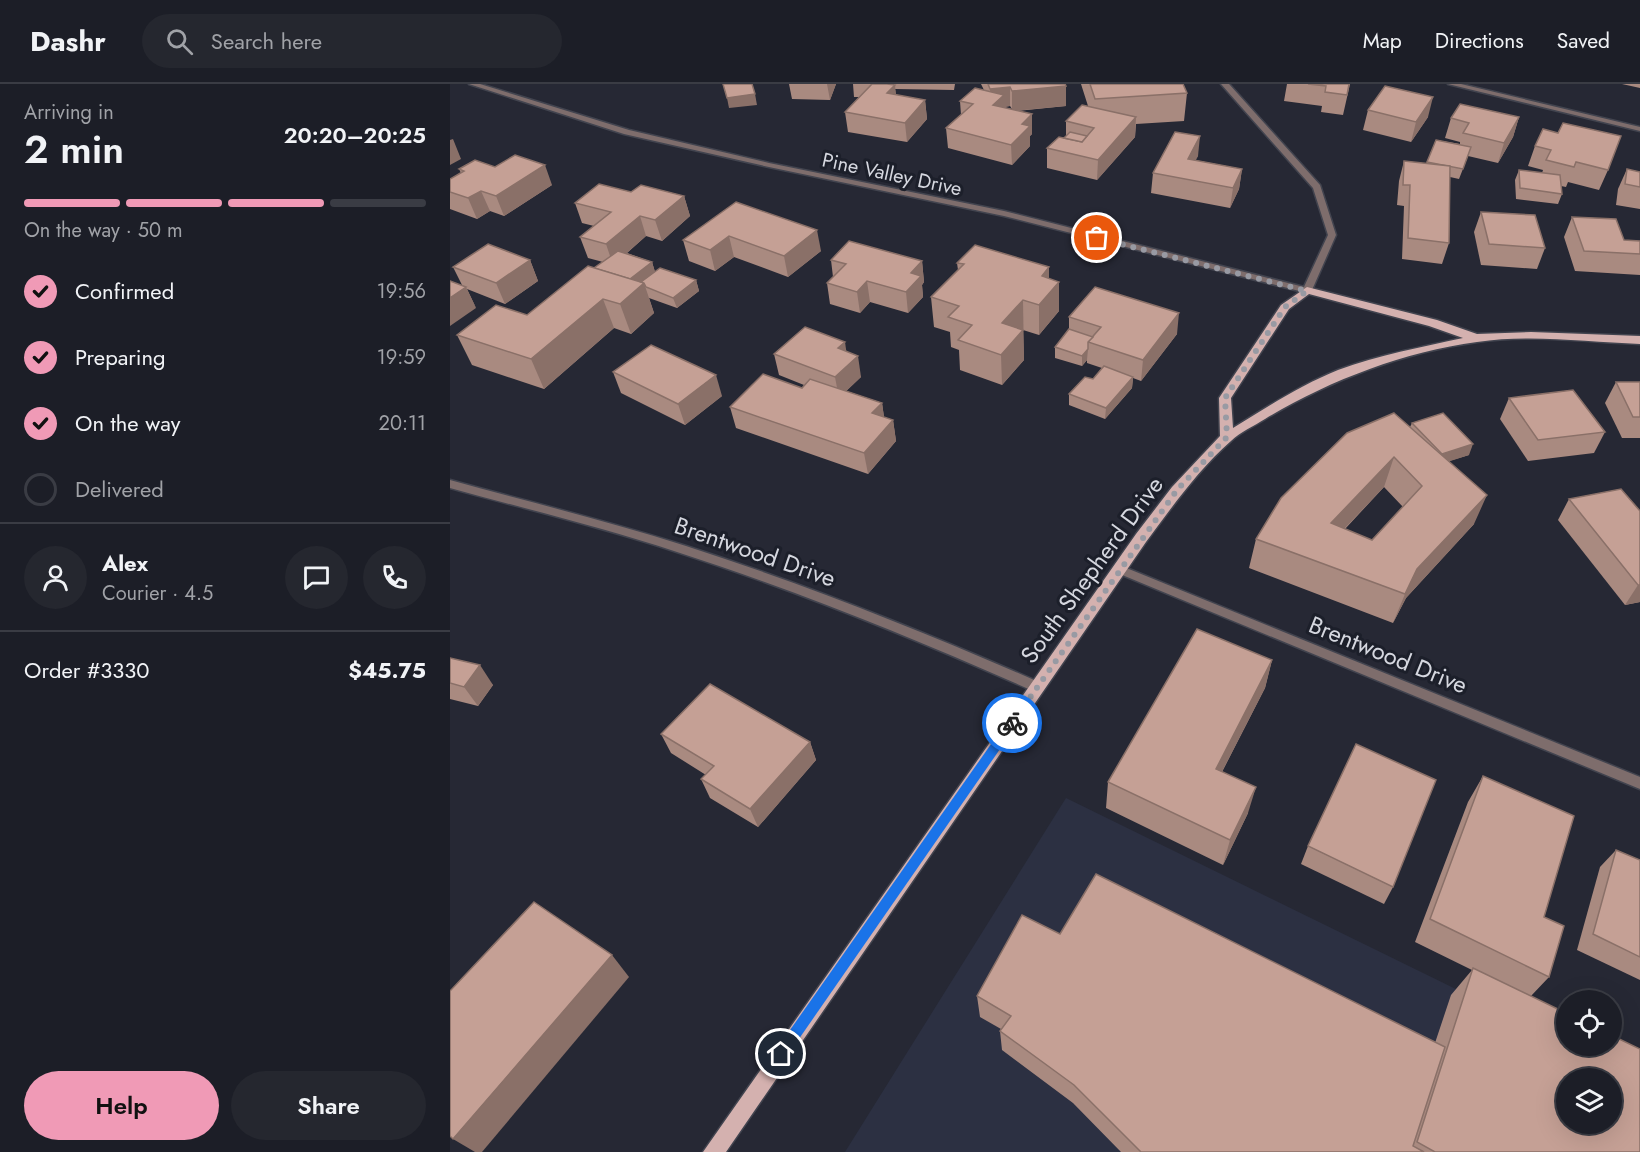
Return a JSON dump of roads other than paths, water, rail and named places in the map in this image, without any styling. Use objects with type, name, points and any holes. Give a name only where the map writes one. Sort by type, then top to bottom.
[{"type":"main road","points":[[1227,437],[1225,398],[1285,307],[1307,291],[1433,323],[1477,338]]},
{"type":"main road","name":"South Shepherd Drive","points":[[713,1152],[1119,569],[1177,490],[1227,437],[1282,403],[1343,373],[1411,352],[1477,338],[1531,336],[1640,340]]},
{"type":"street","name":"Pine Valley Drive","points":[[473,84],[627,132],[769,165],[1004,214],[1307,291]]},
{"type":"street","points":[[1225,84],[1317,187],[1332,235],[1307,291]]},
{"type":"street","points":[[1452,84],[1640,129]]},
{"type":"street","name":"Brentwood Drive","points":[[450,484],[681,549],[814,595],[953,649],[1037,687]]},
{"type":"street","name":"Brentwood Drive","points":[[1119,569],[1640,783]]}]
